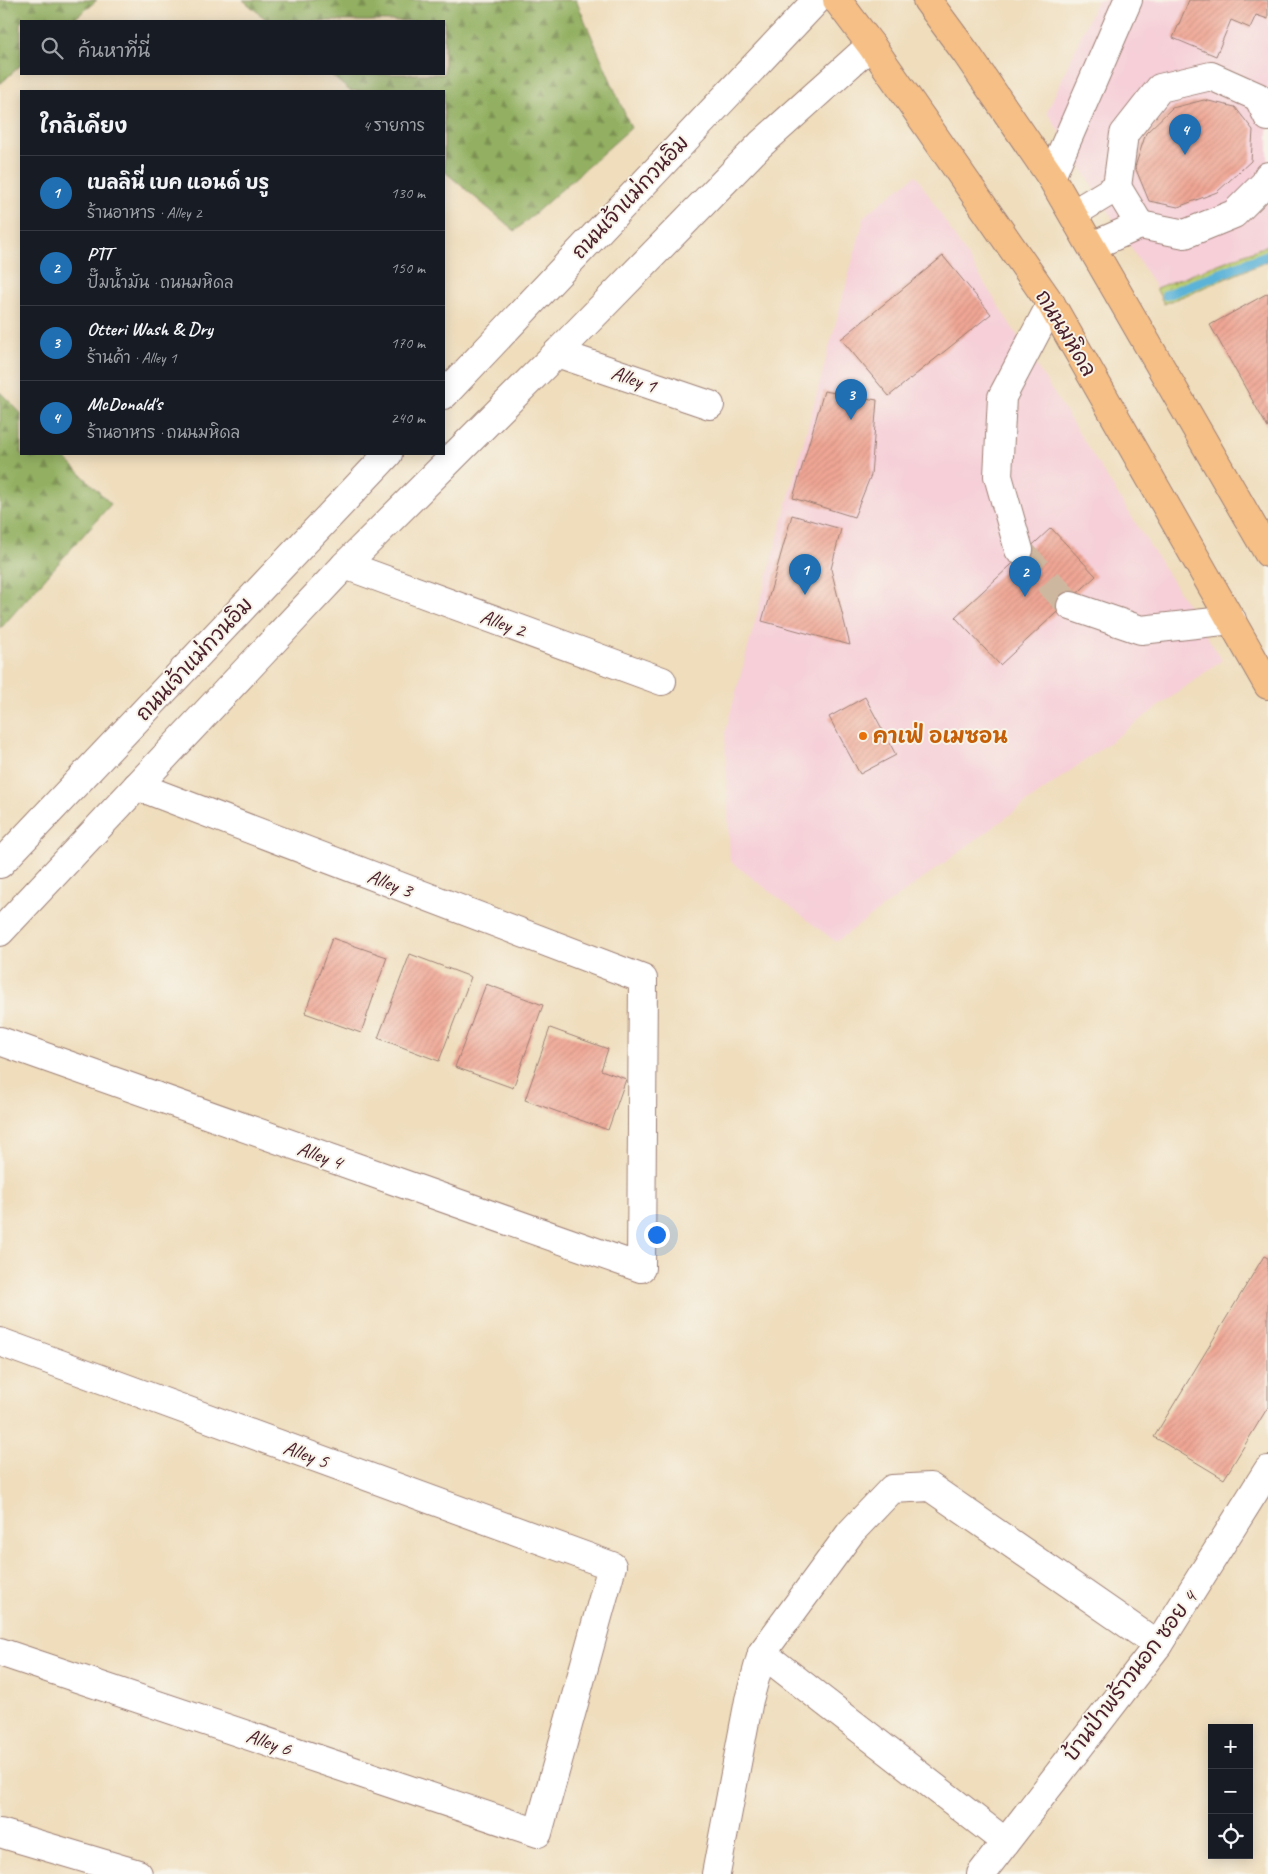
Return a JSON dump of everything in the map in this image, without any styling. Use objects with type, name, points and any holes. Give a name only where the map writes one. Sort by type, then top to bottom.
[{"type":"main road","name":"ถนนมหิดล","points":[[837,0],[871,45],[1050,304],[1268,685]]},
{"type":"main road","points":[[927,0],[966,52],[1074,213],[1268,553]]},
{"type":"street","name":"ถนนเจ้าแม่กวนอิม","points":[[445,394],[817,0]]},
{"type":"street","points":[[1051,177],[1128,0]]},
{"type":"street","points":[[0,932],[345,565],[557,353],[761,144],[871,45]]},
{"type":"street","points":[[1140,225],[1117,187],[1124,134],[1160,88],[1211,76],[1265,100]]},
{"type":"street","points":[[1092,246],[1140,225],[1185,234],[1234,214],[1266,182],[1268,176]]},
{"type":"street","points":[[1074,213],[1117,187]]},
{"type":"street","points":[[1019,550],[998,476],[1002,397],[1050,304]]},
{"type":"street","name":"Alley 1","points":[[557,353],[710,405]]},
{"type":"street","name":"ถนนเจ้าแม่กวนอิม","points":[[0,864],[387,455]]},
{"type":"street","name":"Alley 2","points":[[345,565],[662,681]]},
{"type":"street","points":[[1070,606],[1141,630],[1232,620]]},
{"type":"street","name":"Alley 3","points":[[137,786],[643,979],[641,1268]]},
{"type":"street","name":"Alley 4","points":[[0,1041],[641,1268]]},
{"type":"street","name":"Alley 5","points":[[0,1342],[612,1566],[538,1833]]},
{"type":"street","name":"บ้านป่าพร้าวนอก ซอย 4","points":[[981,1874],[1158,1645],[1268,1470]]},
{"type":"street","points":[[716,1874],[749,1700],[762,1653],[851,1532],[892,1489],[930,1487],[1158,1645]]},
{"type":"street","name":"Alley 6","points":[[0,1652],[538,1833]]},
{"type":"street","points":[[762,1653],[1004,1842]]},
{"type":"street","points":[[0,1833],[138,1874]]},
{"type":"shaded area","points":[[1097,0],[1268,0],[1268,245],[1156,288],[1047,112]]},
{"type":"shaded area","points":[[916,175],[1222,660],[836,942],[730,861],[725,733],[865,215]]},
{"type":"green space","points":[[0,0],[97,0],[73,20],[20,20],[20,66],[0,84]]},
{"type":"green space","points":[[243,0],[576,0],[631,128],[515,231],[445,172],[445,90],[349,90],[331,75],[445,75],[445,20],[267,20]]},
{"type":"green space","points":[[1268,245],[1268,261],[1164,304],[1156,288]]},
{"type":"green space","points":[[0,392],[20,412],[20,455],[62,455],[111,504],[0,629]]},
{"type":"building","points":[[1189,0],[1268,0],[1268,19],[1256,15],[1250,28],[1231,20],[1216,56],[1173,38]]},
{"type":"building","points":[[1204,100],[1235,107],[1253,130],[1251,161],[1217,192],[1178,207],[1149,201],[1135,167],[1146,133],[1172,108]]},
{"type":"building","points":[[943,256],[991,314],[889,396],[841,339]]},
{"type":"building","points":[[1268,293],[1268,428],[1210,325]]},
{"type":"building","points":[[824,391],[877,400],[871,475],[854,517],[793,498]]},
{"type":"building","points":[[792,515],[841,529],[831,569],[850,645],[762,621]]},
{"type":"building","points":[[1051,528],[1096,576],[1000,665],[955,617]]},
{"type":"building","name":"คาเฟ่ อเมซอน","points":[[865,697],[896,755],[860,774],[829,717]]},
{"type":"building","points":[[332,938],[387,957],[361,1033],[305,1013]]},
{"type":"building","points":[[410,954],[471,977],[439,1061],[378,1038]]},
{"type":"building","points":[[486,984],[543,1005],[513,1088],[455,1067]]},
{"type":"building","points":[[550,1028],[608,1049],[601,1070],[626,1079],[608,1130],[525,1100]]},
{"type":"building","points":[[1264,1256],[1268,1258],[1268,1407],[1224,1479],[1154,1437]]},
{"type":"waterway","points":[[1166,295],[1268,255]]},
{"type":"tunnel","points":[[1019,550],[1071,606]]},
{"type":"place","name":"McDonald's","points":[[1185,155]]},
{"type":"place","name":"Otteri Wash & Dry","points":[[851,420]]},
{"type":"place","name":"เบลลินี่ เบค แอนด์ บรู","points":[[805,595]]},
{"type":"place","name":"PTT","points":[[1025,597]]},
{"type":"place","name":"คาเฟ่ อเมซอน","points":[[863,736]]}]
